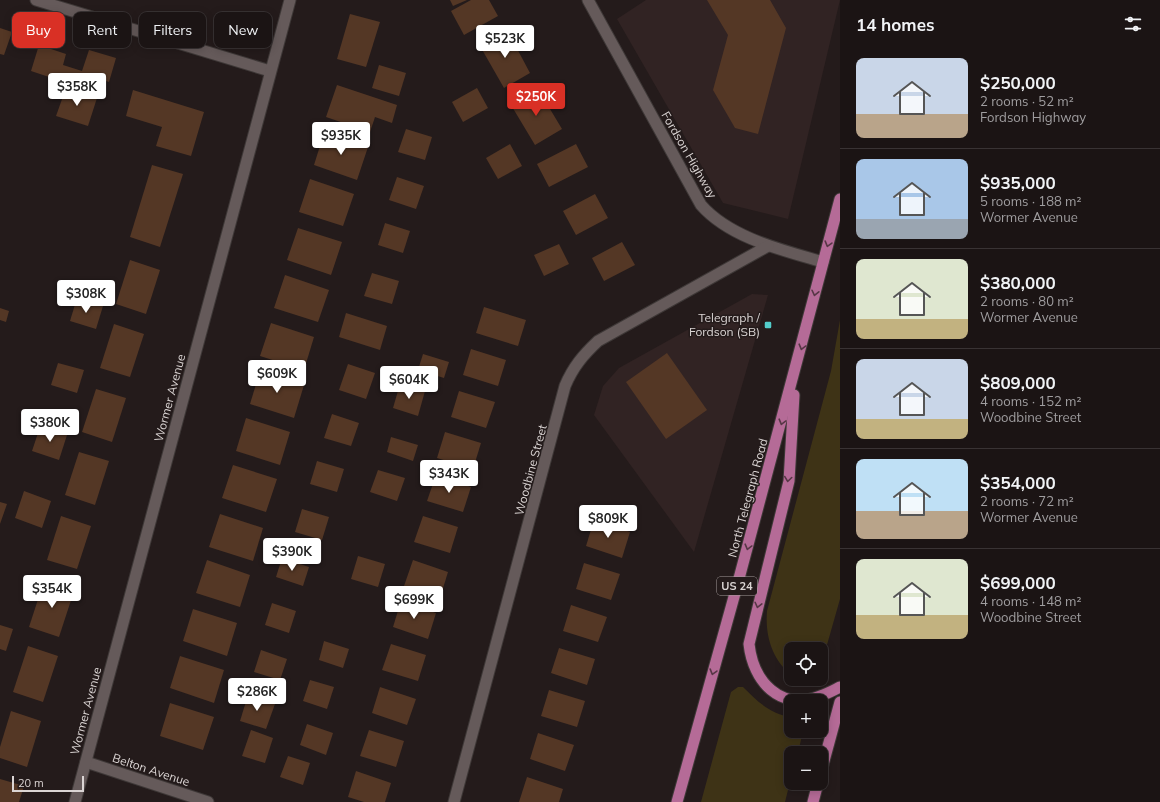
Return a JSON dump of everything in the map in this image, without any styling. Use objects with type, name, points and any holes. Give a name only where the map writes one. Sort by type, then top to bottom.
[{"type":"main road","name":"North Telegraph Road","points":[[677,802],[796,370],[840,200]]},
{"type":"main road","points":[[796,370],[789,481],[748,644],[750,657],[754,668],[769,689],[778,695],[789,699],[798,700],[819,697],[840,687]]},
{"type":"main road","points":[[828,746],[840,702]]},
{"type":"main road","points":[[813,802],[816,790]]},
{"type":"street","points":[[36,0],[270,71]]},
{"type":"street","name":"Wormer Avenue","points":[[75,802],[290,0]]},
{"type":"street","name":"Fordson Highway","points":[[588,0],[701,205],[710,215],[722,224],[768,246],[823,262]]},
{"type":"street","name":"Woodbine Street","points":[[454,802],[563,401],[565,386],[572,370],[582,356],[598,341],[768,246]]},
{"type":"street","name":"Belton Avenue","points":[[86,762],[208,802]]},
{"type":"shaded area","points":[[646,0],[840,0],[788,219],[723,203],[617,19]]},
{"type":"shaded area","points":[[752,294],[768,295],[694,552],[594,415],[603,386],[619,368]]},
{"type":"shaded area","points":[[840,320],[840,599],[828,642],[784,642],[784,669],[771,646],[767,629],[767,611],[831,371]]},
{"type":"shaded area","points":[[738,687],[743,687],[764,706],[784,715],[784,738],[801,738],[800,746],[784,746],[784,790],[788,790],[785,802],[701,802],[731,692]]},
{"type":"building","points":[[450,0],[467,0],[453,6]]},
{"type":"building","points":[[471,0],[489,0],[498,16],[464,35],[451,11]]},
{"type":"building","points":[[707,0],[770,0],[786,28],[758,134],[735,128],[713,90],[728,35]]},
{"type":"building","points":[[350,14],[380,22],[366,67],[337,59]]},
{"type":"building","points":[[0,28],[12,32],[4,55],[0,54]]},
{"type":"building","points":[[507,30],[530,73],[504,88],[480,46]]},
{"type":"building","points":[[38,48],[48,48],[66,54],[63,65],[82,71],[89,50],[116,58],[109,82],[94,77],[89,92],[31,71]]},
{"type":"building","points":[[379,65],[406,73],[399,96],[372,88]]},
{"type":"building","points":[[337,85],[397,105],[392,123],[375,117],[370,132],[326,117]]},
{"type":"building","points":[[66,88],[97,98],[88,126],[56,116]]},
{"type":"building","points":[[477,88],[488,108],[463,122],[452,102]]},
{"type":"building","points":[[538,89],[562,129],[535,145],[511,105]]},
{"type":"building","points":[[133,90],[204,112],[191,156],[156,146],[162,127],[126,116]]},
{"type":"building","points":[[406,129],[432,137],[425,160],[398,152]]},
{"type":"building","points":[[324,133],[368,147],[357,180],[314,165]]},
{"type":"building","points":[[510,144],[522,166],[498,179],[486,158]]},
{"type":"building","points":[[576,144],[588,167],[549,187],[537,164]]},
{"type":"building","points":[[152,165],[183,174],[160,247],[130,237]]},
{"type":"building","points":[[397,177],[424,186],[416,209],[389,200]]},
{"type":"building","points":[[310,179],[354,194],[343,226],[299,212]]},
{"type":"building","points":[[595,194],[608,218],[576,235],[563,211]]},
{"type":"building","points":[[385,223],[410,231],[403,253],[378,245]]},
{"type":"building","points":[[298,228],[342,242],[331,275],[287,260]]},
{"type":"building","points":[[622,242],[635,265],[604,281],[592,258]]},
{"type":"building","points":[[559,244],[569,264],[544,276],[534,255]]},
{"type":"building","points":[[130,260],[160,270],[146,314],[116,304]]},
{"type":"building","points":[[372,273],[399,281],[392,304],[364,296]]},
{"type":"building","points":[[285,275],[329,290],[318,322],[274,308]]},
{"type":"building","points":[[77,298],[103,306],[96,329],[70,321]]},
{"type":"building","points":[[484,307],[526,320],[518,346],[476,333]]},
{"type":"building","points":[[0,308],[9,311],[6,322],[0,320]]},
{"type":"building","points":[[346,313],[387,326],[380,350],[339,337]]},
{"type":"building","points":[[271,323],[314,337],[304,370],[260,356]]},
{"type":"building","points":[[114,324],[144,334],[130,377],[100,368]]},
{"type":"building","points":[[471,349],[506,360],[498,386],[463,375]]},
{"type":"building","points":[[667,353],[707,410],[666,439],[626,382]]},
{"type":"building","points":[[423,354],[449,362],[444,378],[418,370]]},
{"type":"building","points":[[58,363],[84,370],[77,393],[51,385]]},
{"type":"building","points":[[348,364],[375,373],[366,399],[339,390]]},
{"type":"building","points":[[260,371],[304,385],[294,418],[250,404]]},
{"type":"building","points":[[400,384],[425,391],[418,416],[393,408]]},
{"type":"building","points":[[96,389],[126,398],[112,442],[82,432]]},
{"type":"building","points":[[459,391],[495,402],[486,428],[451,417]]},
{"type":"building","points":[[332,414],[359,423],[351,446],[324,438]]},
{"type":"building","points":[[246,418],[290,432],[280,465],[236,451]]},
{"type":"building","points":[[40,427],[67,435],[59,460],[32,451]]},
{"type":"building","points":[[445,432],[481,443],[473,469],[437,458]]},
{"type":"building","points":[[391,437],[418,445],[413,461],[387,452]]},
{"type":"building","points":[[79,452],[109,461],[95,505],[65,495]]},
{"type":"building","points":[[317,461],[344,469],[337,492],[310,484]]},
{"type":"building","points":[[233,465],[277,479],[266,512],[222,498]]},
{"type":"building","points":[[378,470],[405,478],[397,501],[370,492]]},
{"type":"building","points":[[436,475],[471,487],[463,512],[427,501]]},
{"type":"building","points":[[24,491],[51,501],[42,528],[15,518]]},
{"type":"building","points":[[0,502],[7,504],[0,524]]},
{"type":"building","points":[[302,509],[329,517],[322,540],[295,532]]},
{"type":"building","points":[[220,514],[263,528],[253,561],[209,547]]},
{"type":"building","points":[[61,516],[91,526],[77,569],[47,560]]},
{"type":"building","points":[[423,516],[458,527],[450,553],[414,542]]},
{"type":"building","points":[[594,520],[630,532],[622,558],[586,546]]},
{"type":"building","points":[[358,556],[385,564],[378,587],[351,579]]},
{"type":"building","points":[[282,558],[309,567],[303,586],[276,577]]},
{"type":"building","points":[[207,560],[250,575],[240,607],[196,593]]},
{"type":"building","points":[[413,560],[448,572],[440,598],[404,586]]},
{"type":"building","points":[[584,563],[620,574],[611,600],[576,589]]},
{"type":"building","points":[[44,581],[74,591],[59,637],[29,627]]},
{"type":"building","points":[[401,601],[436,613],[428,639],[393,627]]},
{"type":"building","points":[[272,603],[296,611],[289,633],[265,625]]},
{"type":"building","points":[[571,605],[607,617],[598,642],[563,631]]},
{"type":"building","points":[[193,609],[237,623],[227,656],[183,641]]},
{"type":"building","points":[[0,625],[13,629],[6,651],[0,649]]},
{"type":"building","points":[[324,641],[349,649],[343,668],[319,660]]},
{"type":"building","points":[[391,644],[426,655],[418,681],[382,670]]},
{"type":"building","points":[[28,646],[58,656],[43,702],[13,692]]},
{"type":"building","points":[[559,648],[595,659],[587,685],[551,673]]},
{"type":"building","points":[[261,650],[287,659],[280,680],[254,672]]},
{"type":"building","points":[[180,656],[224,670],[214,703],[170,688]]},
{"type":"building","points":[[310,680],[334,687],[327,709],[303,701]]},
{"type":"building","points":[[380,687],[416,699],[407,725],[372,713]]},
{"type":"building","points":[[549,690],[585,701],[577,727],[541,716]]},
{"type":"building","points":[[248,695],[275,704],[266,729],[240,721]]},
{"type":"building","points":[[170,703],[214,717],[203,750],[160,736]]},
{"type":"building","points":[[11,711],[41,721],[27,767],[0,758],[0,747]]},
{"type":"building","points":[[307,724],[333,733],[326,755],[300,745]]},
{"type":"building","points":[[251,730],[273,738],[265,763],[242,756]]},
{"type":"building","points":[[369,730],[404,741],[396,767],[360,756]]},
{"type":"building","points":[[538,733],[574,745],[565,771],[530,759]]},
{"type":"building","points":[[288,756],[310,763],[303,785],[280,777]]},
{"type":"building","points":[[356,771],[391,783],[385,802],[364,802],[348,797]]},
{"type":"building","points":[[527,777],[563,789],[559,802],[519,802]]},
{"type":"building","points":[[0,779],[24,786],[19,802],[0,802]]},
{"type":"place","name":"Telegraph / Fordson (SB)","points":[[768,325]]}]
